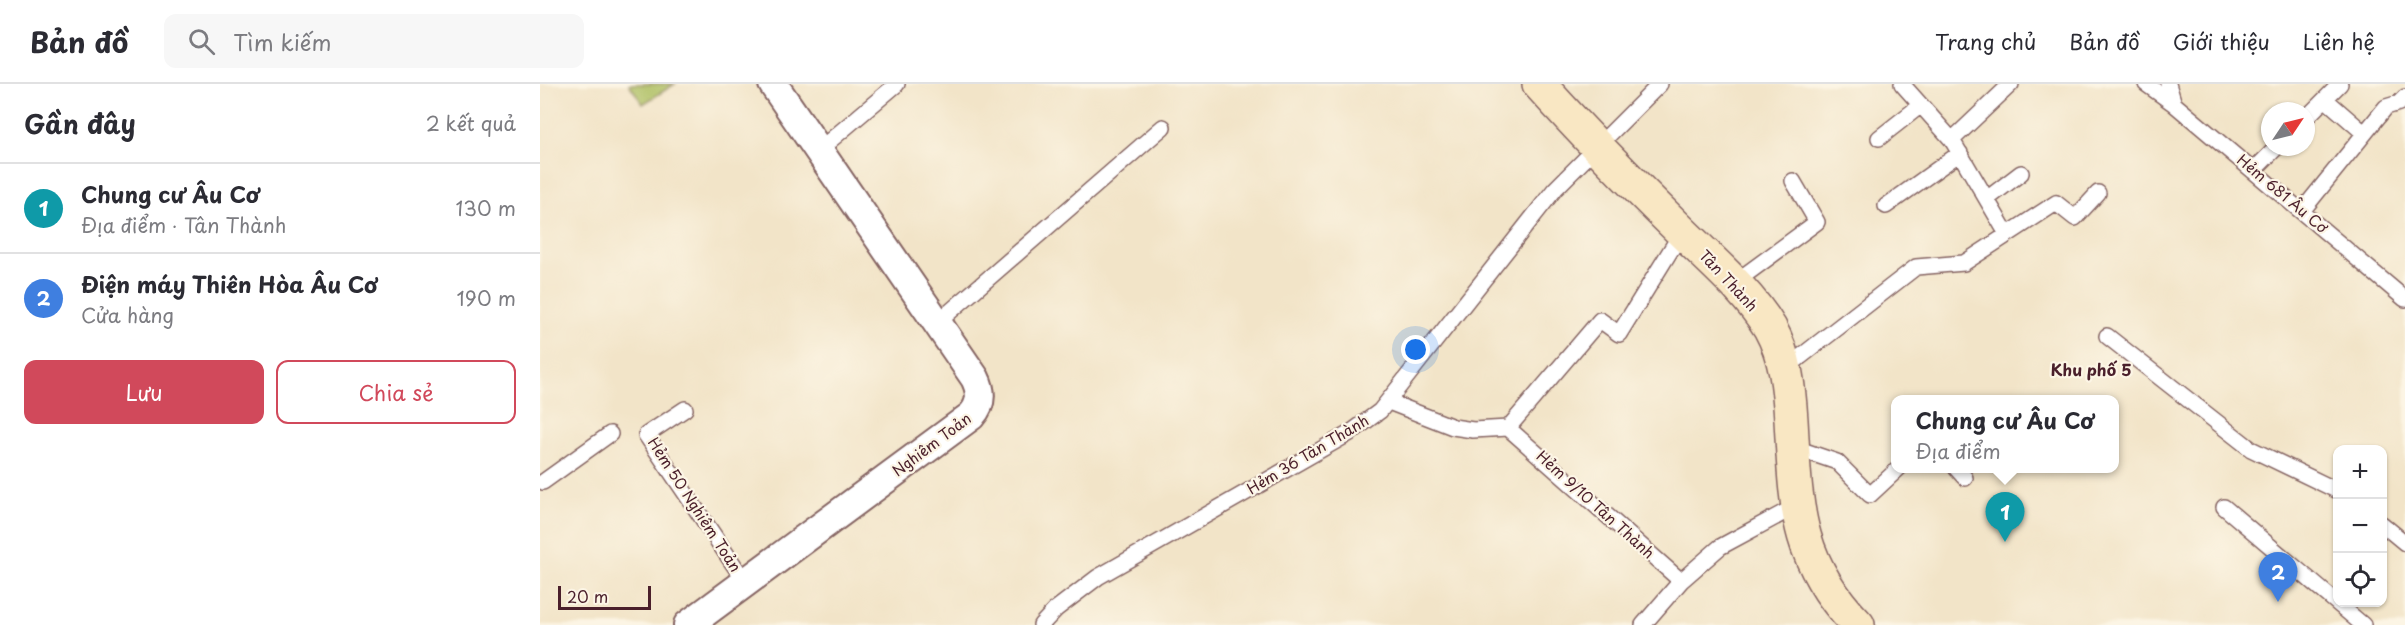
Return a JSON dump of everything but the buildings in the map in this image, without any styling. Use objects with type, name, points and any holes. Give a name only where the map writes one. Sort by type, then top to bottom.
[{"type":"street","name":"Nghiêm Toản","points":[[688,625],[975,411],[981,395],[978,384],[773,84]]},
{"type":"street","name":"Tân Thành","points":[[1539,84],[1597,147],[1734,283],[1770,328],[1786,368],[1796,506],[1810,555],[1819,575],[1849,622]]},
{"type":"lane","points":[[819,150],[897,84]]},
{"type":"lane","name":"Hẻm 36 Tân Thành","points":[[1041,625],[1056,609],[1098,578],[1371,419],[1389,402],[1555,189],[1660,84]]},
{"type":"lane","points":[[1902,84],[1956,146],[2007,234]]},
{"type":"lane","points":[[1886,206],[1956,146],[2011,84]]},
{"type":"lane","name":"Hẻm 681 Âu Cơ","points":[[2146,84],[2174,104],[2405,298]]},
{"type":"lane","points":[[2168,84],[2174,104]]},
{"type":"lane","points":[[2315,109],[2340,84]]},
{"type":"lane","points":[[2302,212],[2386,107],[2400,103],[2405,97]]},
{"type":"lane","points":[[2325,99],[2364,133]]},
{"type":"lane","points":[[1879,138],[1921,105]]},
{"type":"lane","points":[[937,323],[1162,127]]},
{"type":"lane","points":[[2253,171],[2268,156]]},
{"type":"lane","points":[[1987,199],[2021,173]]},
{"type":"lane","points":[[1734,283],[1817,222],[1793,181]]},
{"type":"lane","points":[[1786,368],[1916,267],[1964,263],[2056,203],[2075,218],[2098,193]]},
{"type":"lane","points":[[1389,402],[1453,427],[1473,430],[1508,428],[1600,320],[1619,334],[1682,232]]},
{"type":"lane","points":[[2107,336],[2251,449],[2333,489]]},
{"type":"lane","name":"Hẻm 50 Nghiêm Toản","points":[[685,409],[645,435],[746,583]]},
{"type":"lane","name":"Hẻm 9/10 Tân Thành","points":[[1508,428],[1681,581]]},
{"type":"lane","points":[[541,482],[610,434]]},
{"type":"lane","points":[[1792,447],[1837,462],[1870,495],[1894,473]]},
{"type":"lane","points":[[1643,625],[1681,581],[1720,547],[1796,506]]},
{"type":"lane","points":[[2224,507],[2363,625]]},
{"type":"lane","points":[[2387,528],[2405,543]]},
{"type":"green space","points":[[629,84],[675,84],[643,104]]},
{"type":"place","name":"Chung cư Âu Cơ","points":[[2005,542]]},
{"type":"place","name":"Điện máy Thiên Hòa Âu Cơ","points":[[2278,602]]},
{"type":"district","name":"Khu phố 5","points":[[2091,370]]}]
